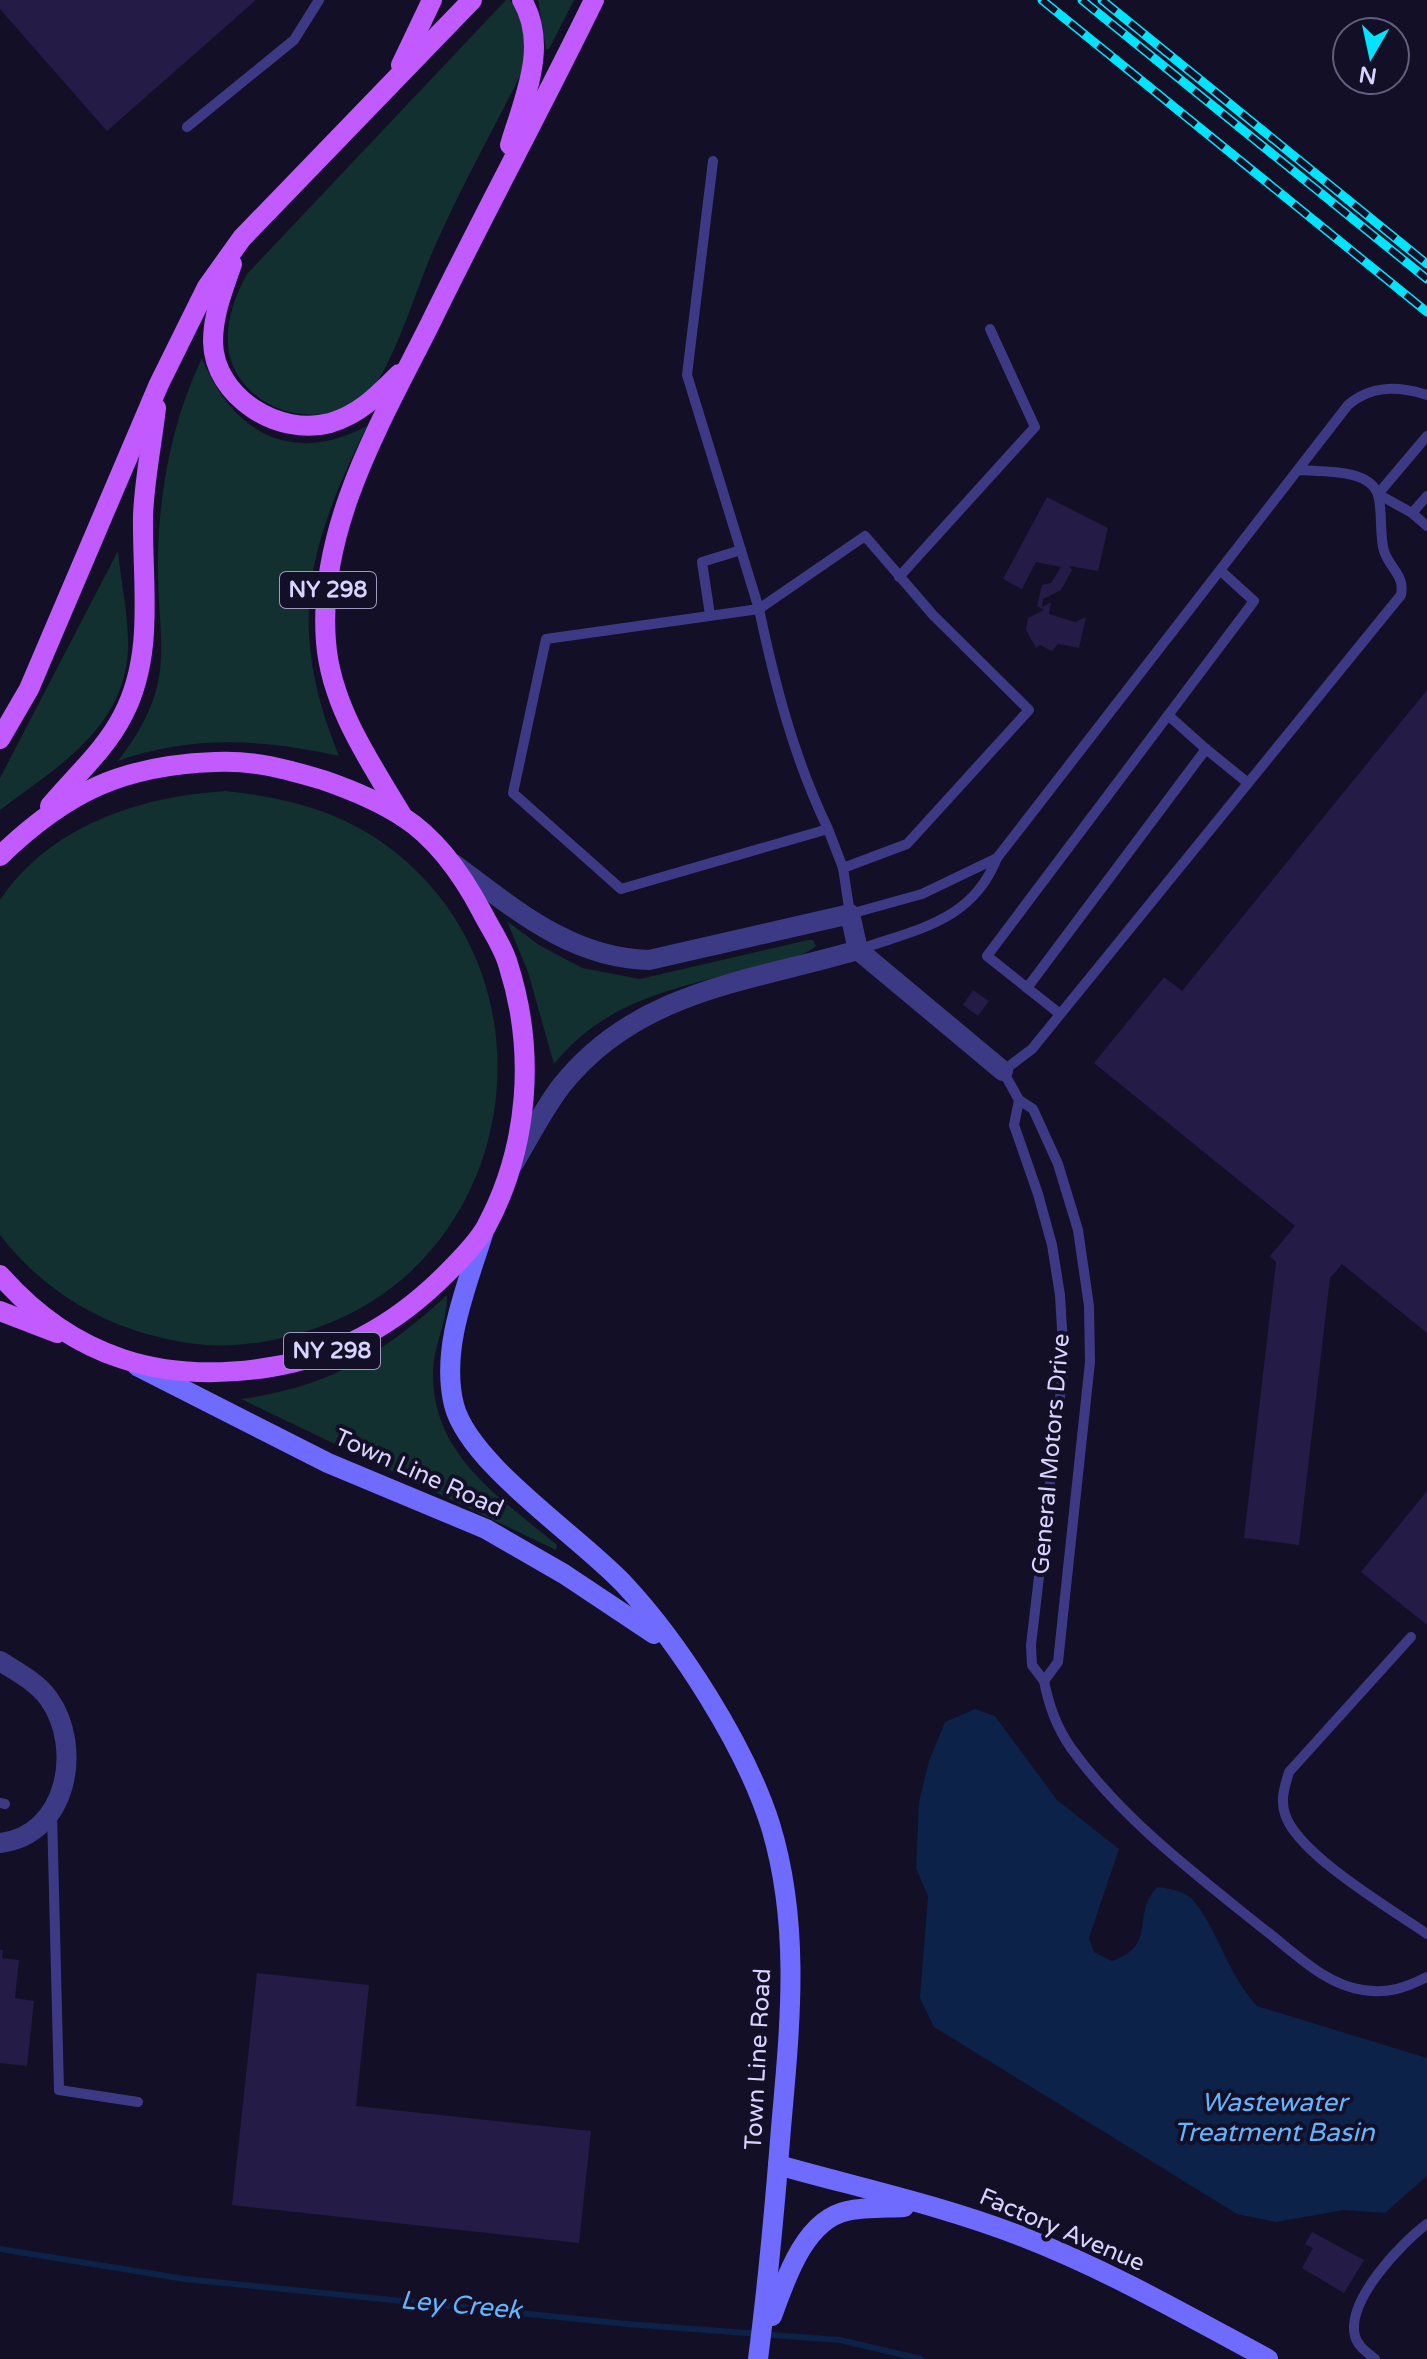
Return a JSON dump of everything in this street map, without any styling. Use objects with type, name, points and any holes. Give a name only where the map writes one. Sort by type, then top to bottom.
[{"type":"main road","points":[[392,83],[432,0]]},
{"type":"main road","points":[[0,739],[29,689],[159,384],[207,287],[242,238],[472,0]]},
{"type":"main road","points":[[497,187],[533,67],[531,21],[522,0]]},
{"type":"main road","name":"NY 298","points":[[0,1311],[137,1366],[213,1372],[248,1371],[307,1361],[391,1322],[427,1293],[485,1230],[512,1167],[525,1099],[520,1017],[508,962],[451,861],[403,817],[344,714],[326,643],[326,604],[332,553],[343,509],[497,187],[594,0]]},
{"type":"main road","points":[[242,238],[215,314],[213,345],[223,375],[244,403],[261,415],[286,423],[327,424],[357,412],[373,401],[411,362]]},
{"type":"main road","points":[[0,856],[40,818],[112,733],[124,714],[141,666],[145,634],[143,514],[159,384]]},
{"type":"main road","points":[[40,818],[102,783],[141,770],[176,763],[239,761],[276,765],[344,787],[403,817]]},
{"type":"main road","points":[[0,1275],[72,1339]]},
{"type":"street","points":[[451,861],[542,929],[568,943],[619,959],[649,960],[850,914],[858,950],[721,986],[664,1005],[630,1022],[592,1053],[561,1086],[512,1167]]},
{"type":"street","name":"General Motors Drive","points":[[858,950],[1003,1071]]},
{"type":"street","name":"Town Line Road","points":[[485,1230],[456,1323],[451,1363],[453,1401],[458,1420],[495,1469],[579,1539],[626,1586],[706,1695],[746,1766],[770,1824],[789,1913],[792,2002],[778,2165],[774,2290]]},
{"type":"street","name":"Town Line Road","points":[[137,1366],[328,1463],[486,1529],[564,1574],[670,1645]]},
{"type":"street","points":[[0,1661],[38,1686],[50,1700],[66,1732],[66,1773],[52,1811],[23,1836],[0,1843]]},
{"type":"street","name":"Factory Avenue","points":[[778,2165],[1009,2232],[1103,2271],[1268,2359]]},
{"type":"street","points":[[759,2354],[774,2290],[822,2224],[845,2211],[921,2206]]},
{"type":"lane","points":[[187,127],[294,40],[319,0]]},
{"type":"lane","points":[[713,161],[687,375],[759,609],[785,725],[843,868],[850,914],[922,894],[997,858]]},
{"type":"lane","points":[[899,577],[1035,427],[990,329]]},
{"type":"lane","points":[[858,950],[956,913],[988,882],[997,858],[1222,572],[1348,405],[1361,394],[1397,388],[1427,395]]},
{"type":"lane","points":[[1003,1071],[1032,1049],[1401,595],[1401,577],[1386,557],[1382,543],[1378,494],[1427,436]]},
{"type":"lane","points":[[1299,470],[1355,476],[1365,480],[1378,494],[1412,513],[1427,526]]},
{"type":"lane","points":[[1412,513],[1427,496]]},
{"type":"lane","points":[[828,829],[621,889],[513,793],[546,639],[759,609],[865,536],[899,577],[1029,710],[907,844],[843,868]]},
{"type":"lane","points":[[710,615],[702,562],[741,550]]},
{"type":"lane","points":[[1060,1014],[987,956],[1254,601],[1222,572]]},
{"type":"lane","points":[[1168,715],[1248,783]]},
{"type":"lane","points":[[1027,988],[1206,749]]},
{"type":"lane","name":"General Motors Drive","points":[[1003,1071],[1019,1100],[1033,1109],[1067,1189],[1085,1275],[1091,1341],[1058,1662],[1044,1681]]},
{"type":"lane","name":"General Motors Drive","points":[[1019,1100],[1014,1125],[1046,1220],[1064,1335],[1063,1384],[1031,1645],[1032,1665],[1044,1681],[1051,1712],[1071,1748],[1132,1818],[1196,1875],[1328,1979],[1361,1990],[1397,1991],[1427,1977]]},
{"type":"lane","points":[[1411,1637],[1289,1772],[1282,1794],[1285,1816],[1304,1845],[1427,1934]]},
{"type":"lane","points":[[52,1811],[59,2090],[138,2102]]},
{"type":"lane","points":[[1375,2359],[1355,2338],[1353,2321],[1389,2258],[1427,2224]]},
{"type":"green space","points":[[506,0],[510,0],[522,26],[522,72],[445,224],[380,378],[356,403],[319,415],[299,414],[263,401],[236,372],[228,347],[232,309],[247,274]]},
{"type":"green space","points":[[538,0],[574,0],[549,49],[546,49]]},
{"type":"green space","points":[[202,358],[230,406],[248,423],[268,435],[290,442],[314,443],[339,438],[367,426],[330,511],[311,588],[309,627],[313,667],[323,710],[339,756],[283,746],[228,742],[173,747],[118,761],[151,707],[158,683],[161,637],[158,553],[165,478],[183,405]]},
{"type":"green space","points":[[118,551],[128,649],[124,677],[115,702],[84,743],[0,810],[0,778]]},
{"type":"green space","points":[[225,791],[275,798],[322,812],[366,832],[407,862],[455,918],[485,982],[497,1051],[493,1120],[472,1185],[436,1244],[385,1293],[319,1327],[267,1341],[213,1345],[151,1335],[102,1317],[57,1291],[0,1235],[0,900],[21,874],[45,852],[99,820],[161,800]]},
{"type":"green space","points":[[507,921],[539,945],[582,968],[640,979],[808,940],[813,940],[816,946],[796,957],[647,998],[597,1024],[554,1064],[528,972]]},
{"type":"green space","points":[[447,1295],[433,1373],[436,1402],[444,1428],[457,1452],[474,1472],[493,1492],[557,1545],[556,1550],[241,1399],[301,1386],[353,1365],[400,1334]]},
{"type":"water","name":"Wastewater Treatment Basin","points":[[975,1709],[995,1716],[1057,1800],[1119,1849],[1089,1938],[1094,1952],[1112,1961],[1135,1947],[1149,1898],[1157,1887],[1189,1896],[1201,1910],[1238,1980],[1257,2006],[1427,2058],[1427,2176],[1385,2213],[1344,2210],[1276,2222],[1237,2214],[934,2027],[920,1998],[928,1896],[916,1868],[919,1802],[929,1761],[945,1722]]},
{"type":"building","points":[[0,0],[256,0],[107,131],[0,9]]},
{"type":"building","points":[[1047,497],[1108,528],[1098,571],[1069,566],[1072,570],[1061,590],[1043,599],[1042,607],[1051,602],[1049,614],[1075,622],[1086,617],[1079,648],[1058,644],[1052,651],[1040,645],[1036,648],[1026,630],[1028,618],[1044,610],[1037,606],[1042,585],[1051,583],[1061,567],[1036,562],[1022,589],[1003,579]]},
{"type":"building","points":[[1427,690],[1427,1333],[1342,1264],[1330,1278],[1299,1545],[1244,1538],[1276,1262],[1270,1256],[1295,1226],[1094,1063],[1164,977],[1182,991]]},
{"type":"building","points":[[973,990],[989,1001],[978,1016],[963,1005]]},
{"type":"building","points":[[1427,1491],[1427,1625],[1361,1572]]},
{"type":"building","points":[[0,1950],[3,1950],[2,1958],[19,1960],[15,1998],[34,2001],[27,2066],[0,2063]]},
{"type":"building","points":[[257,1973],[369,1985],[356,2106],[591,2131],[579,2243],[232,2205]]},
{"type":"building","points":[[1312,2232],[1364,2260],[1344,2293],[1302,2268],[1313,2248],[1305,2244]]},
{"type":"waterway","name":"Ley Creek","points":[[0,2249],[185,2279],[627,2324],[840,2340],[921,2359]]},
{"type":"railway","points":[[1042,0],[1427,312]]},
{"type":"railway","points":[[1082,0],[1427,279]]},
{"type":"railway","points":[[1102,0],[1427,264]]}]
